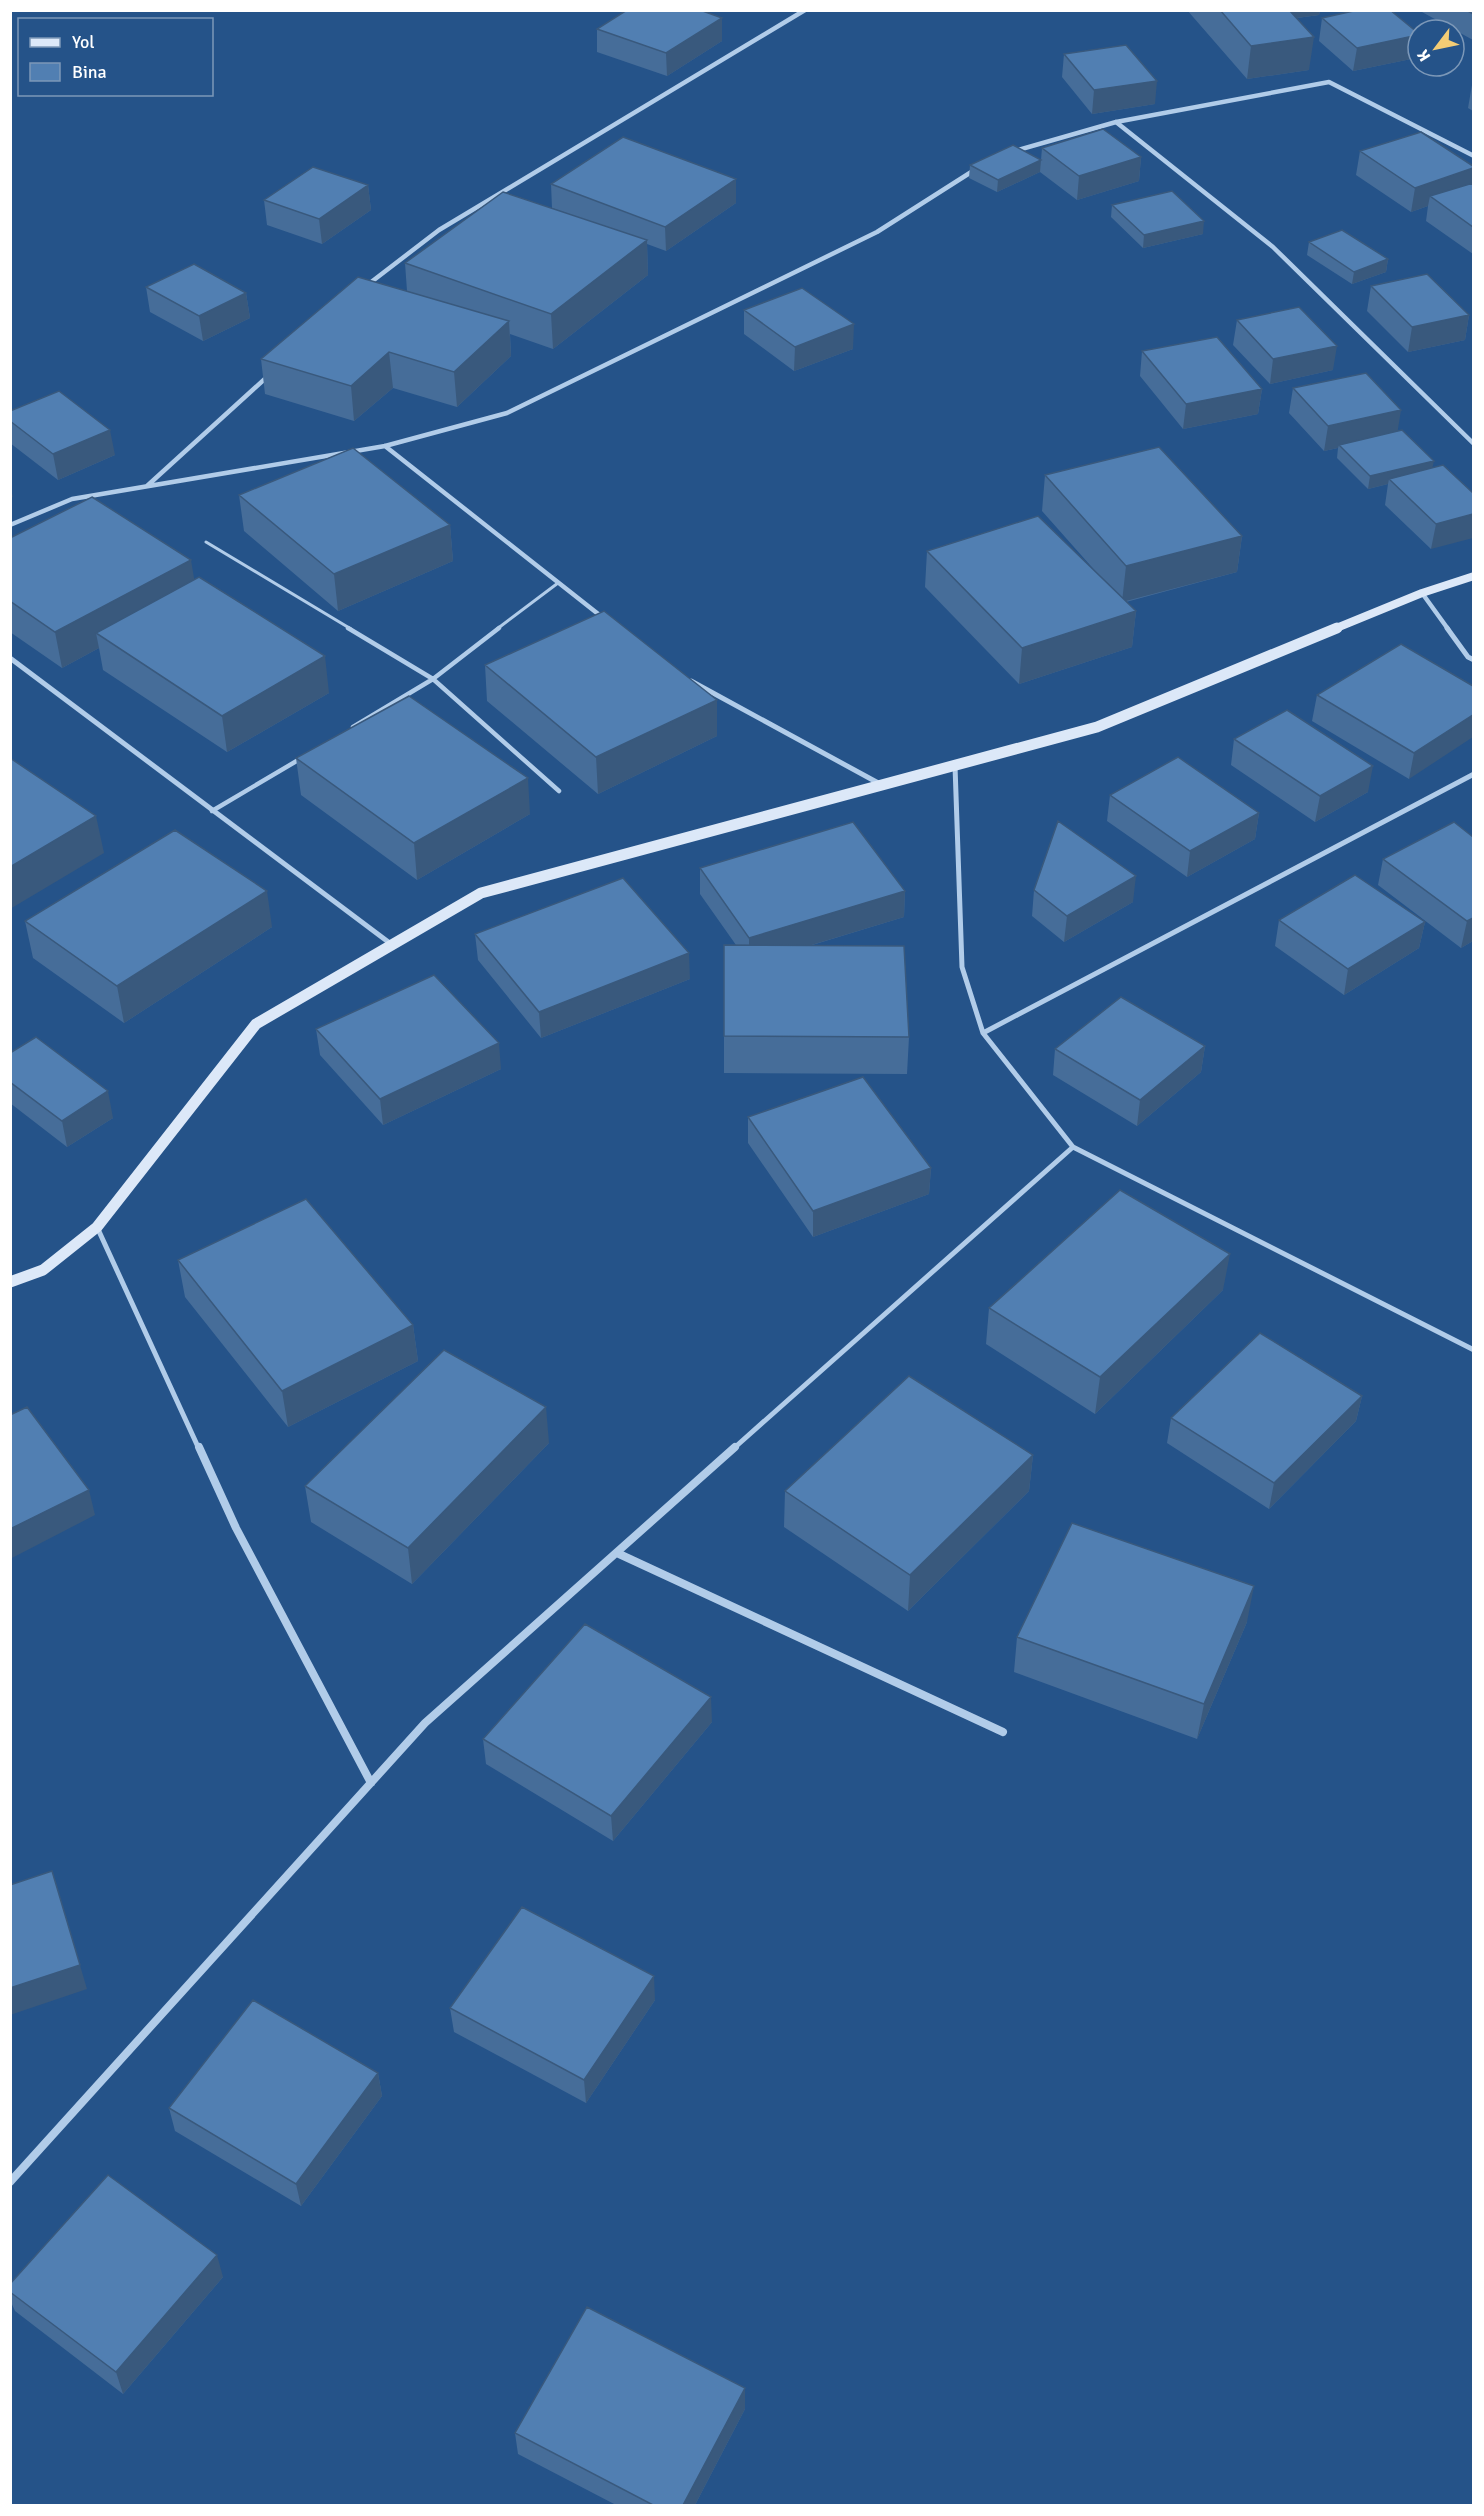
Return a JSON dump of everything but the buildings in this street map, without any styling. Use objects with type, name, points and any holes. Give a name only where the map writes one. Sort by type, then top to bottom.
[{"type":"street","points":[[363,288],[439,230],[805,10]]},
{"type":"street","points":[[1005,154],[1116,122],[1329,82],[1473,156]]},
{"type":"street","points":[[1116,122],[1273,247],[1473,444]]},
{"type":"street","points":[[10,525],[72,498],[385,446],[507,413],[876,232],[984,164]]},
{"type":"street","points":[[147,486],[277,367]]},
{"type":"street","points":[[385,446],[611,624]]},
{"type":"street","points":[[10,1282],[43,1270],[97,1227],[256,1024],[481,893],[1097,727],[1422,593],[1473,576]]},
{"type":"street","points":[[1422,593],[1468,657],[1473,660]]},
{"type":"street","points":[[10,658],[392,945]]},
{"type":"street","points":[[684,677],[882,785]]},
{"type":"street","points":[[955,766],[962,968],[983,1033],[1073,1147],[1473,1350]]},
{"type":"street","points":[[983,1033],[1473,774]]},
{"type":"street","points":[[10,2182],[425,1723],[1073,1147]]},
{"type":"street","points":[[97,1227],[236,1528],[371,1783]]},
{"type":"street","points":[[616,1553],[1003,1732]]},
{"type":"lane","points":[[206,542],[433,679],[559,791]]},
{"type":"lane","points":[[343,733],[433,679],[558,583]]},
{"type":"lane","points":[[212,811],[302,757]]}]
